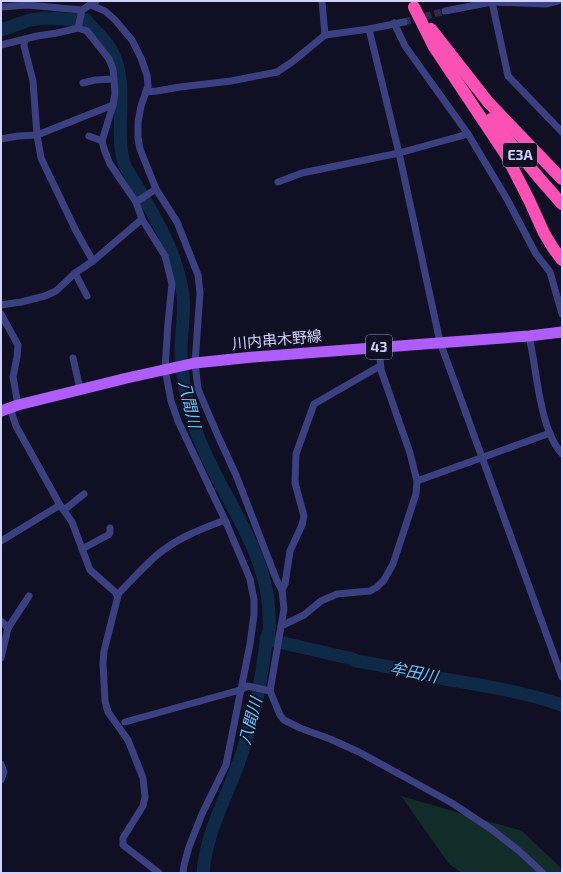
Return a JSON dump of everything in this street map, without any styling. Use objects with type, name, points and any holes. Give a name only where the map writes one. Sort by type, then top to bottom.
[{"type":"highway","points":[[412,4],[488,102],[562,179]]},
{"type":"highway","points":[[412,4],[434,47],[506,155],[544,233],[562,260]]},
{"type":"highway","name":"E3A","points":[[412,4],[459,76],[480,105],[562,204]]},
{"type":"main road","name":"川内串木野線","points":[[10,408],[80,389],[195,363],[253,357],[529,336],[562,332]]},
{"type":"street","points":[[322,1],[325,35]]},
{"type":"street","points":[[445,11],[492,2],[546,4],[558,1]]},
{"type":"street","points":[[492,2],[508,76],[562,132]]},
{"type":"street","points":[[1,7],[27,5],[81,12],[94,3],[115,20],[132,40],[142,58],[147,75],[148,86],[138,122],[140,149],[156,189],[177,222],[198,275],[200,294],[195,363],[198,388],[236,475],[277,581],[282,590],[284,609],[268,691],[280,715],[284,720],[300,728],[359,752],[452,803],[497,833],[523,854],[543,873]]},
{"type":"street","points":[[79,26],[81,12]]},
{"type":"street","points":[[146,92],[158,92],[180,87],[231,81],[277,72],[292,62],[325,35],[369,29],[404,22]]},
{"type":"street","points":[[394,23],[405,46],[468,134],[507,199],[536,254],[550,272],[562,314]]},
{"type":"street","points":[[1,45],[79,26],[86,31],[109,59],[113,69],[115,93],[113,106],[102,141],[110,164],[136,202],[142,219],[165,256],[172,284],[165,369],[171,401],[178,421],[225,520],[250,579],[254,600],[254,615],[226,766],[202,814],[189,847],[183,873]]},
{"type":"street","points":[[369,29],[399,153],[440,342],[562,677]]},
{"type":"street","points":[[25,39],[24,46],[33,81],[37,135],[41,158],[76,232],[93,261]]},
{"type":"street","points":[[83,83],[95,80],[114,79]]},
{"type":"street","points":[[1,138],[37,135],[113,106]]},
{"type":"street","points":[[278,182],[302,173],[399,153],[468,134]]},
{"type":"street","points":[[89,136],[102,141]]},
{"type":"street","points":[[136,202],[156,189]]},
{"type":"street","points":[[1,305],[45,296],[56,291],[74,273],[93,261],[142,219]]},
{"type":"street","points":[[74,273],[87,296]]},
{"type":"street","points":[[1,314],[18,345],[10,408],[16,426],[62,508],[72,522],[90,570],[118,596],[104,651],[103,664],[105,701],[108,712],[128,740],[143,778],[145,797],[143,806],[123,838],[123,845],[159,873]]},
{"type":"street","points":[[529,336],[534,357],[539,398],[550,433],[557,449],[562,454]]},
{"type":"street","points":[[281,626],[304,614],[321,601],[337,594],[370,591],[384,580],[393,564],[416,494],[417,481],[410,453],[380,366],[379,347]]},
{"type":"street","points":[[73,358],[80,389]]},
{"type":"street","points":[[282,590],[285,584],[290,551],[302,525],[304,516],[295,483],[296,454],[314,404],[380,366]]},
{"type":"street","points":[[417,481],[550,433]]},
{"type":"street","points":[[1,541],[62,508],[84,494]]},
{"type":"street","points":[[117,595],[168,546],[198,530],[225,520]]},
{"type":"street","points":[[82,549],[108,536],[110,533],[110,528]]},
{"type":"street","points":[[1,658],[8,628],[29,596]]},
{"type":"street","points":[[1,621],[8,628]]},
{"type":"street","points":[[125,722],[240,690],[248,686],[268,691]]},
{"type":"street","points":[[1,764],[4,772],[1,780]]},
{"type":"green space","points":[[401,796],[522,831],[562,869],[562,873],[462,873],[449,864]]},
{"type":"waterway","name":"八間川","points":[[1,30],[30,20],[45,18],[86,20],[105,40],[110,48],[120,77],[120,136],[125,166],[168,243],[183,295],[181,351],[184,383],[191,416],[207,458],[251,543],[260,565],[266,588],[269,612],[269,631],[266,639],[256,703],[240,759],[208,843],[203,873]]},
{"type":"waterway","name":"牟田川","points":[[266,639],[353,659],[355,661],[519,693],[562,705]]},
{"type":"tunnel","points":[[404,22],[445,11]]}]
